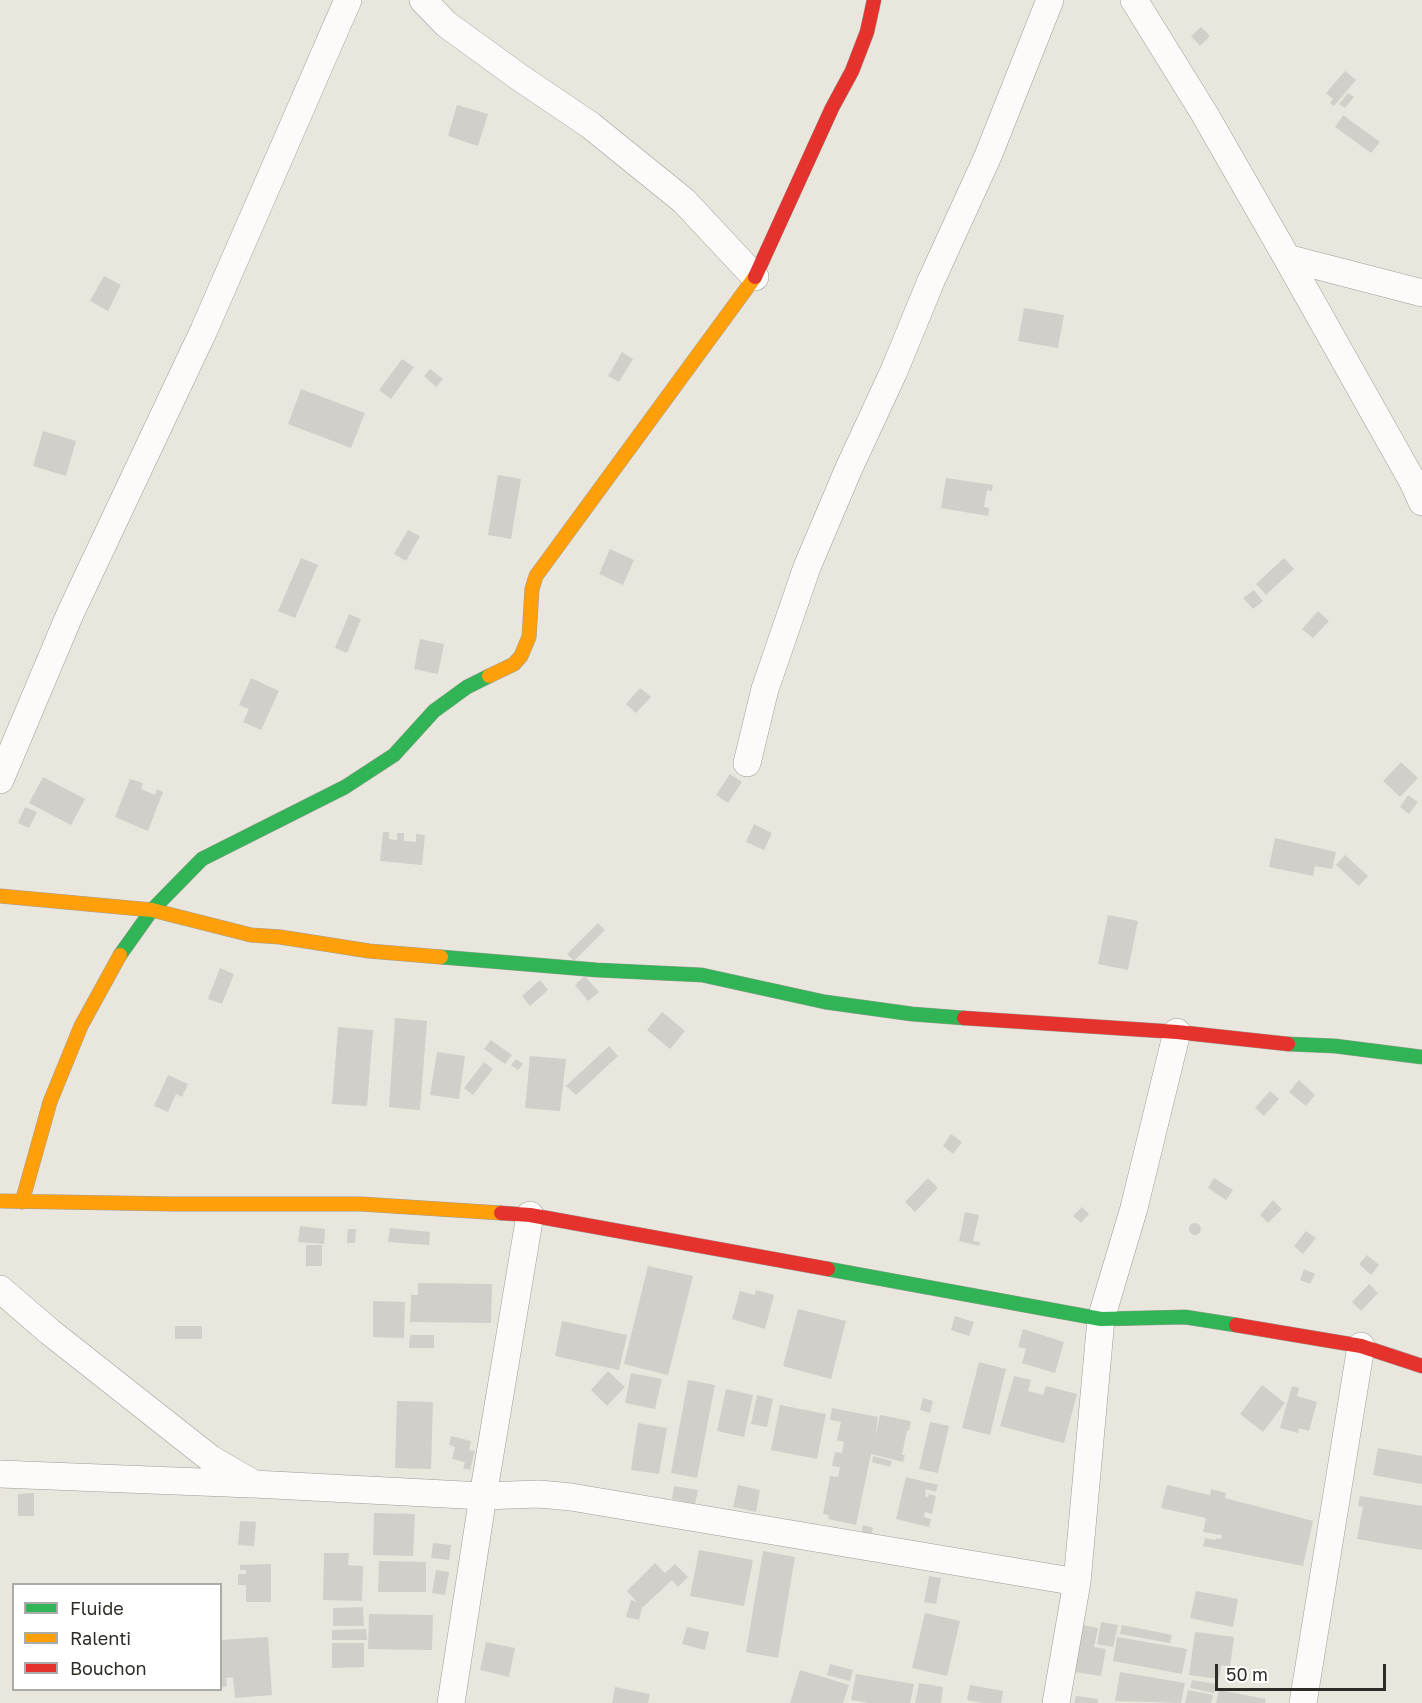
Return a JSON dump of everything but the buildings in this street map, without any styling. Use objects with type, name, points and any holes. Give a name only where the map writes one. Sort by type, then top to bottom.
[{"type":"street","points":[[0,780],[70,614],[204,330],[348,0]]},
{"type":"street","points":[[423,0],[446,24],[590,125],[684,201],[754,277]]},
{"type":"street","points":[[22,1202],[50,1102],[81,1026],[122,951],[152,910],[202,859],[345,787],[394,755],[434,711],[467,687],[514,664],[520,656],[529,637],[532,589],[536,576],[754,277],[832,108],[852,71],[867,32],[874,0]]},
{"type":"street","points":[[747,763],[765,689],[807,567],[988,156],[1050,0]]},
{"type":"street","points":[[1134,0],[1204,112],[1413,482],[1422,502]]},
{"type":"street","points":[[1287,258],[1422,293]]},
{"type":"street","points":[[0,896],[152,910],[250,935],[280,937],[369,951],[597,970],[702,975],[825,1002],[912,1014],[1056,1026],[1176,1032],[1278,1043],[1335,1046],[1422,1057]]},
{"type":"street","points":[[1056,1703],[1077,1582],[1101,1319],[1134,1208],[1176,1032]]},
{"type":"street","points":[[0,1200],[361,1204],[530,1215],[1101,1319],[1185,1317],[1361,1346],[1422,1366]]},
{"type":"street","points":[[451,1703],[530,1215]]},
{"type":"street","points":[[0,1289],[50,1332],[211,1459],[254,1484]]},
{"type":"street","points":[[1303,1703],[1361,1346]]},
{"type":"street","points":[[0,1474],[483,1496],[539,1494],[571,1497],[1077,1582]]},
{"type":"traffic: fast","points":[[120,955],[152,910],[202,859],[345,787],[394,755],[434,711],[467,687],[489,676]]},
{"type":"traffic: fast","points":[[441,957],[597,970],[702,975],[825,1002],[912,1014],[964,1018]]},
{"type":"traffic: fast","points":[[1288,1044],[1335,1046],[1422,1057]]},
{"type":"traffic: fast","points":[[828,1269],[1101,1319],[1185,1317],[1236,1325]]},
{"type":"traffic: slow","points":[[489,676],[514,664],[521,656],[529,637],[532,589],[536,576],[755,277]]},
{"type":"traffic: slow","points":[[0,896],[152,910],[251,935],[280,937],[369,951],[441,957]]},
{"type":"traffic: slow","points":[[22,1202],[50,1102],[81,1026],[120,955]]},
{"type":"traffic: slow","points":[[2,1201],[361,1204],[501,1213]]},
{"type":"traffic: jam","points":[[755,277],[832,108],[852,71],[867,32],[874,0]]},
{"type":"traffic: jam","points":[[964,1018],[1177,1032],[1288,1044]]},
{"type":"traffic: jam","points":[[501,1213],[530,1215],[828,1269]]},
{"type":"traffic: jam","points":[[1236,1325],[1361,1346],[1422,1366]]}]
